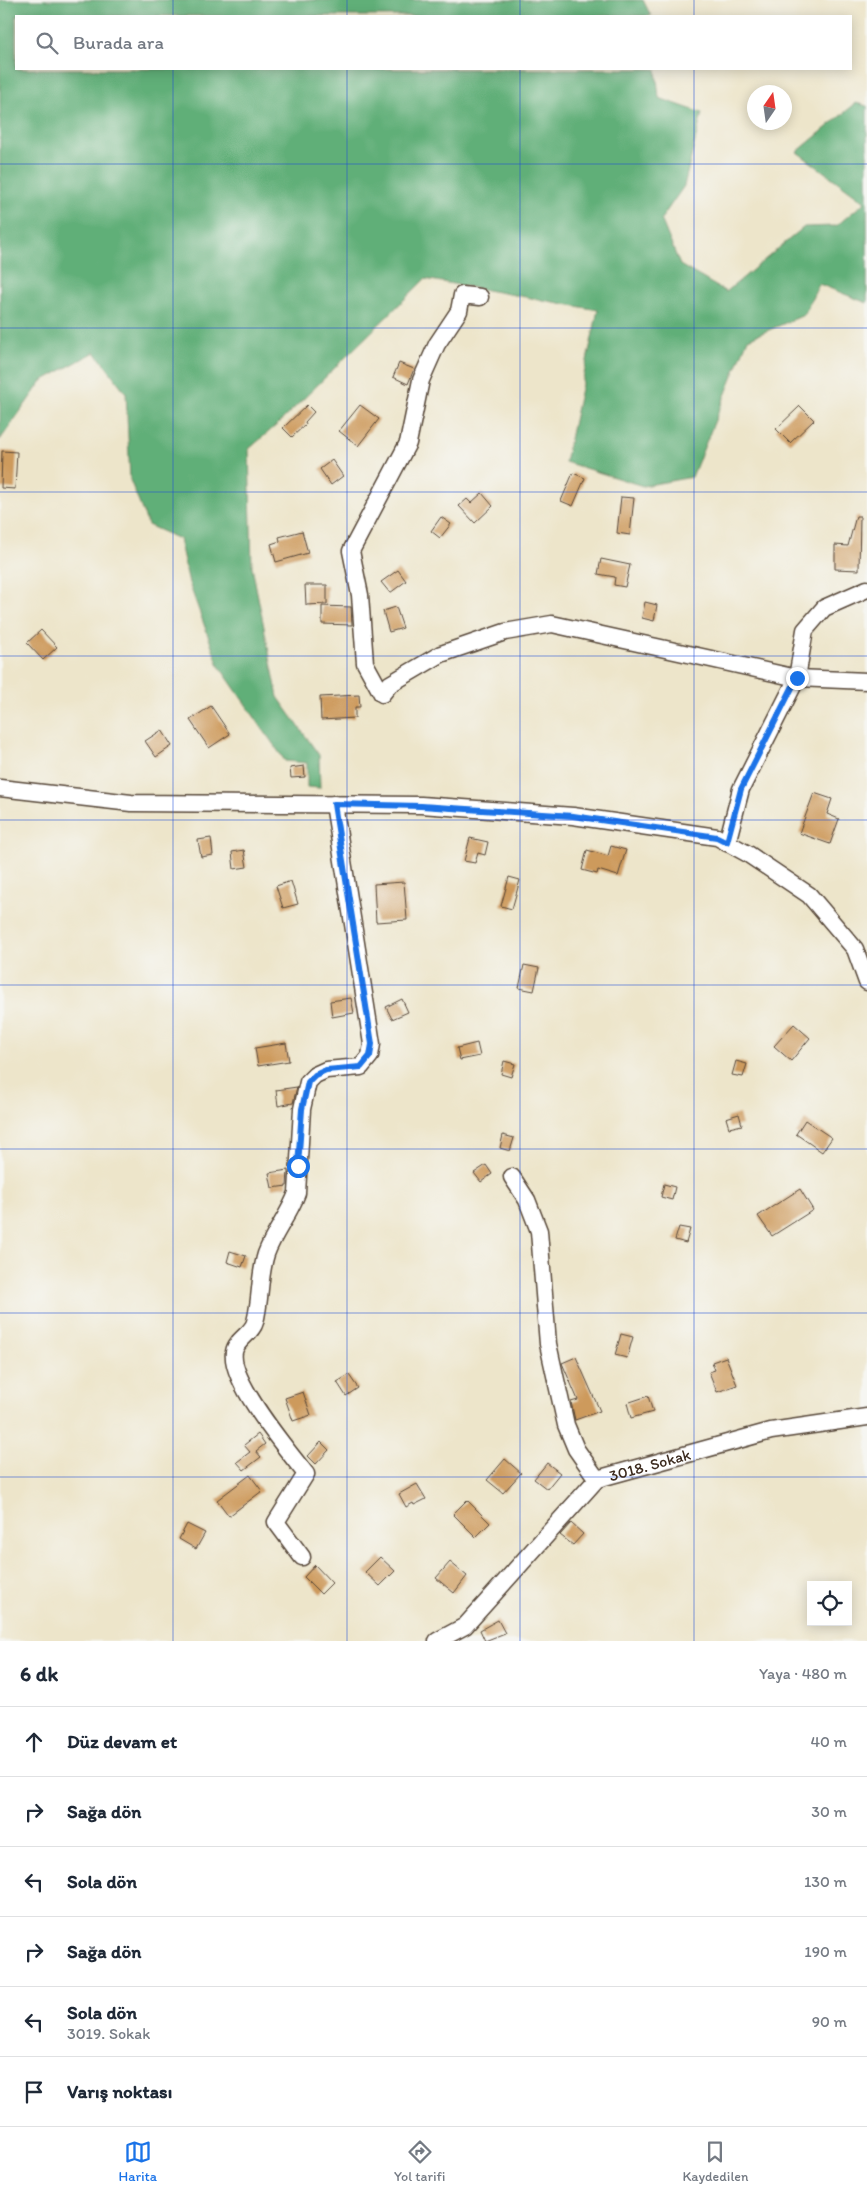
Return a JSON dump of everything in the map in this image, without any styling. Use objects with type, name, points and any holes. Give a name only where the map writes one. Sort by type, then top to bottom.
[{"type":"street","points":[[480,297],[462,295],[459,311],[437,344],[421,380],[408,443],[351,551],[360,595],[366,663],[382,694],[390,684],[441,654],[505,632],[552,624],[797,678],[867,681]]},
{"type":"street","points":[[727,842],[741,789],[797,678],[805,630],[824,608],[867,590]]},
{"type":"street","points":[[0,788],[131,803],[421,806],[573,816],[717,837],[748,854],[809,895],[855,949],[867,982]]},
{"type":"street","points":[[302,1557],[276,1522],[306,1474],[270,1430],[253,1403],[238,1372],[233,1356],[236,1345],[254,1325],[266,1255],[297,1193],[302,1109],[308,1082],[315,1075],[326,1070],[361,1067],[370,1056],[372,1044],[367,1003],[334,804]]},
{"type":"street","points":[[512,1177],[528,1200],[539,1231],[548,1344],[566,1425],[576,1449],[597,1479]]},
{"type":"street","name":"3018. Sokak","points":[[437,1641],[465,1626],[597,1479],[771,1432],[867,1417]]},
{"type":"green space","points":[[0,0],[643,0],[650,15],[15,15],[15,70],[656,70],[659,98],[702,113],[684,186],[661,219],[680,265],[726,292],[804,227],[836,226],[865,202],[797,152],[856,103],[867,106],[867,303],[819,284],[804,315],[748,339],[692,477],[643,486],[565,462],[598,310],[425,279],[279,423],[249,449],[252,567],[278,697],[319,755],[320,788],[307,787],[307,763],[285,761],[219,666],[189,583],[179,539],[148,525],[130,480],[126,393],[95,352],[42,381],[0,440]]},
{"type":"building","points":[[399,363],[414,369],[408,384],[393,377]]},
{"type":"building","points":[[307,405],[314,412],[305,422],[306,424],[292,437],[283,428]]},
{"type":"building","points":[[360,405],[379,419],[358,446],[339,431]]},
{"type":"building","points":[[800,406],[814,420],[790,443],[776,429]]},
{"type":"building","points":[[2,451],[17,452],[15,489],[1,488]]},
{"type":"building","points":[[332,460],[343,476],[331,485],[320,469]]},
{"type":"building","points":[[573,473],[585,478],[573,506],[561,501]]},
{"type":"building","points":[[482,493],[493,506],[475,523],[459,506],[467,499],[471,503]]},
{"type":"building","points":[[621,497],[634,498],[630,535],[617,533]]},
{"type":"building","points":[[856,516],[860,516],[859,570],[835,569],[835,545],[848,546]]},
{"type":"building","points":[[441,517],[451,524],[440,538],[431,531]]},
{"type":"building","points":[[302,531],[308,553],[276,562],[271,544],[280,541],[279,537]]},
{"type":"building","points":[[601,559],[630,565],[625,587],[614,585],[615,577],[598,574]]},
{"type":"building","points":[[398,570],[406,581],[390,593],[381,582]]},
{"type":"building","points":[[305,585],[327,585],[327,604],[306,605]]},
{"type":"building","points":[[645,602],[657,605],[654,621],[642,618]]},
{"type":"building","points":[[322,606],[351,607],[352,625],[322,624]]},
{"type":"building","points":[[396,607],[403,628],[389,632],[383,611]]},
{"type":"building","points":[[41,630],[57,647],[43,660],[27,643]]},
{"type":"building","points":[[359,695],[360,707],[355,707],[355,718],[321,720],[320,697]]},
{"type":"building","points":[[211,706],[230,734],[209,748],[190,720]]},
{"type":"building","points":[[162,730],[172,746],[156,757],[145,741]]},
{"type":"building","points":[[304,766],[305,777],[291,778],[290,768]]},
{"type":"building","points":[[814,793],[832,799],[827,814],[839,819],[830,844],[799,833]]},
{"type":"building","points":[[211,838],[213,855],[201,857],[198,840]]},
{"type":"building","points":[[470,838],[488,842],[485,855],[478,853],[475,863],[464,861]]},
{"type":"building","points":[[611,846],[626,850],[618,876],[598,870],[597,874],[582,870],[587,850],[608,856]]},
{"type":"building","points":[[244,850],[247,867],[234,869],[232,852]]},
{"type":"building","points":[[509,877],[520,880],[512,909],[501,906]]},
{"type":"building","points":[[291,881],[298,904],[283,908],[276,886]]},
{"type":"building","points":[[404,882],[407,920],[376,922],[374,884]]},
{"type":"building","points":[[524,965],[539,968],[534,991],[519,988]]},
{"type":"building","points":[[351,998],[354,1013],[332,1017],[330,1001]]},
{"type":"building","points":[[402,999],[408,1012],[392,1019],[386,1007]]},
{"type":"building","points":[[794,1024],[810,1038],[791,1061],[774,1046]]},
{"type":"building","points":[[286,1043],[289,1061],[258,1066],[255,1048]]},
{"type":"building","points":[[477,1043],[480,1056],[460,1060],[457,1048]]},
{"type":"building","points":[[504,1061],[515,1064],[511,1077],[501,1074]]},
{"type":"building","points":[[736,1061],[747,1064],[743,1077],[732,1075]]},
{"type":"building","points":[[297,1087],[293,1103],[278,1106],[276,1090]]},
{"type":"building","points":[[739,1114],[742,1125],[729,1128],[726,1118]]},
{"type":"building","points":[[805,1120],[832,1138],[822,1152],[796,1134]]},
{"type":"building","points":[[503,1135],[514,1138],[510,1151],[500,1148]]},
{"type":"building","points":[[486,1165],[492,1174],[481,1182],[474,1173]]},
{"type":"building","points":[[288,1170],[287,1186],[272,1188],[269,1173]]},
{"type":"building","points":[[664,1184],[675,1187],[672,1200],[661,1197]]},
{"type":"building","points":[[800,1189],[813,1210],[772,1236],[758,1216]]},
{"type":"building","points":[[679,1227],[690,1229],[686,1243],[675,1240]]},
{"type":"building","points":[[230,1251],[246,1256],[242,1267],[227,1262]]},
{"type":"building","points":[[621,1334],[633,1337],[627,1358],[615,1355]]},
{"type":"building","points":[[576,1357],[600,1411],[575,1420],[571,1402],[578,1400],[562,1363]]},
{"type":"building","points":[[726,1357],[737,1385],[717,1392],[709,1372],[715,1370],[712,1362]]},
{"type":"building","points":[[349,1375],[358,1388],[346,1396],[337,1382]]},
{"type":"building","points":[[303,1392],[311,1415],[293,1421],[285,1398]]},
{"type":"building","points":[[648,1396],[653,1412],[631,1418],[627,1403]]},
{"type":"building","points":[[258,1434],[265,1444],[256,1451],[261,1457],[244,1470],[237,1462],[250,1452],[244,1445]]},
{"type":"building","points":[[321,1442],[329,1450],[316,1464],[308,1456]]},
{"type":"building","points":[[505,1459],[521,1473],[503,1493],[487,1480]]},
{"type":"building","points":[[547,1463],[560,1473],[547,1489],[534,1479]]},
{"type":"building","points":[[250,1475],[262,1491],[229,1516],[217,1500]]},
{"type":"building","points":[[417,1484],[426,1499],[406,1507],[399,1494]]},
{"type":"building","points":[[467,1500],[490,1523],[476,1537],[453,1514]]},
{"type":"building","points":[[571,1523],[583,1534],[573,1545],[560,1535]]},
{"type":"building","points":[[187,1524],[205,1533],[196,1549],[179,1539]]},
{"type":"building","points":[[380,1557],[395,1571],[380,1586],[365,1572]]},
{"type":"building","points":[[450,1562],[467,1576],[454,1593],[436,1578]]},
{"type":"building","points":[[315,1565],[332,1583],[321,1594],[304,1577]]},
{"type":"building","points":[[498,1620],[505,1633],[485,1641],[480,1630]]},
{"type":"route","points":[[298,1166],[302,1109],[308,1082],[315,1075],[326,1070],[361,1067],[366,1064],[370,1056],[372,1044],[334,804],[421,806],[573,816],[717,837],[727,842],[741,789],[797,678]]}]
